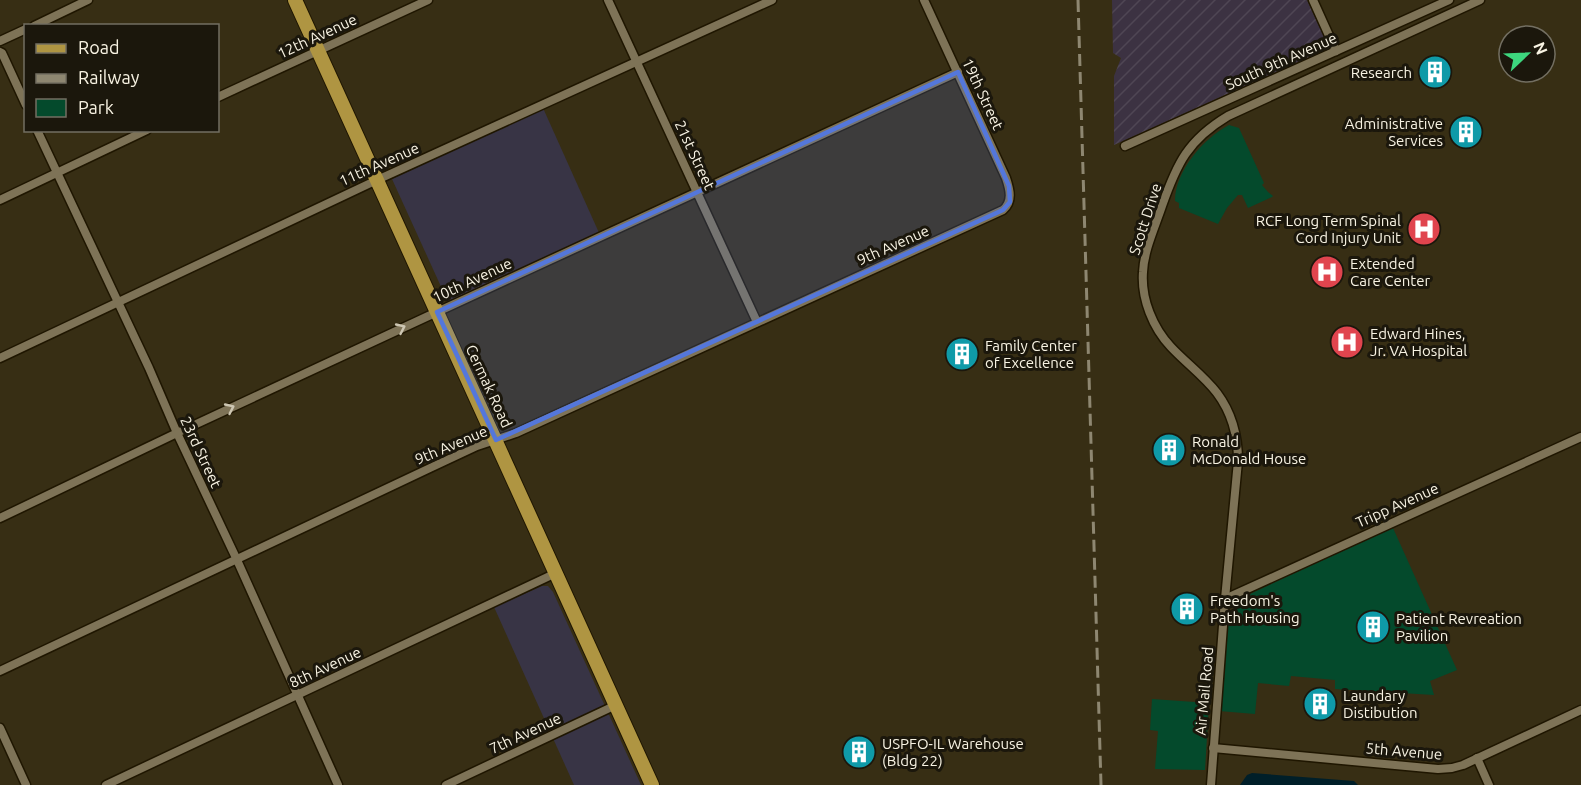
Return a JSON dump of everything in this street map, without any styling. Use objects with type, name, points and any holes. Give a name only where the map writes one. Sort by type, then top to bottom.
[{"type":"main road","name":"Cermak Road","points":[[295,0],[652,785]]},
{"type":"street","points":[[38,24],[88,0]]},
{"type":"street","name":"12th Avenue","points":[[219,98],[428,0]]},
{"type":"street","name":"21st Street","points":[[608,0],[757,322]]},
{"type":"street","name":"11th Avenue","points":[[0,358],[377,180],[772,0]]},
{"type":"street","name":"19th Street","points":[[924,0],[1006,178],[1011,194],[1010,202]]},
{"type":"street","points":[[1313,0],[1336,51]]},
{"type":"street","name":"South 9th Avenue","points":[[1125,146],[1449,0]]},
{"type":"street","name":"Scott Drive","points":[[1225,598],[1238,461],[1237,435],[1218,394],[1172,348],[1157,329],[1143,285],[1147,249],[1172,179],[1186,152],[1194,143],[1228,116],[1480,0]]},
{"type":"street","points":[[0,41],[24,30]]},
{"type":"street","points":[[0,52],[24,101]]},
{"type":"street","name":"10th Avenue","points":[[0,518],[177,433],[958,72]]},
{"type":"street","name":"23rd Street","points":[[38,132],[237,560],[338,785]]},
{"type":"street","points":[[0,200],[143,132]]},
{"type":"street","name":"9th Avenue","points":[[0,671],[477,446],[516,433],[996,214],[1010,202]]},
{"type":"street","name":"Tripp Avenue","points":[[1225,598],[1581,437]]},
{"type":"street","name":"8th Avenue","points":[[106,785],[556,573]]},
{"type":"street","name":"Air Mail Road","points":[[1211,785],[1225,598]]},
{"type":"street","name":"7th Avenue","points":[[446,785],[616,705]]},
{"type":"street","name":"5th Avenue","points":[[1213,747],[1438,769],[1452,768],[1477,759],[1581,710]]},
{"type":"street","points":[[0,728],[26,785]]},
{"type":"street","points":[[1477,759],[1489,785]]},
{"type":"highlighted area","points":[[958,72],[1009,186],[1010,202],[1003,210],[496,440],[437,312]]},
{"type":"shaded area","points":[[1112,0],[1307,0],[1329,48],[1114,145],[1114,76],[1121,58],[1113,53]]},
{"type":"shaded area","points":[[543,108],[600,235],[448,302],[392,179]]},
{"type":"shaded area","points":[[542,586],[548,586],[553,592],[641,785],[574,785],[494,607]]},
{"type":"green space","points":[[1229,125],[1239,128],[1264,183],[1262,185],[1273,196],[1248,208],[1242,195],[1238,195],[1218,224],[1179,208],[1179,203],[1175,201],[1176,190],[1185,167],[1201,147]]},
{"type":"green space","points":[[1393,528],[1457,670],[1430,681],[1434,695],[1335,689],[1335,680],[1291,676],[1289,686],[1258,683],[1255,714],[1219,711],[1226,628],[1231,614],[1240,602],[1250,594]]},
{"type":"green space","points":[[1152,699],[1209,703],[1205,770],[1155,769],[1158,731],[1150,730]]},
{"type":"water","points":[[1252,773],[1354,781],[1358,785],[1240,785],[1247,775]]},
{"type":"railway","points":[[1078,0],[1101,785]]},
{"type":"place","name":"Research","points":[[1435,72]]},
{"type":"place","name":"Administrative Services","points":[[1466,132]]},
{"type":"place","name":"RCF Long Term Spinal Cord Injury Unit","points":[[1424,229]]},
{"type":"place","name":"Extended Care Center","points":[[1327,272]]},
{"type":"place","name":"Edward Hines, Jr. VA Hospital","points":[[1347,342]]},
{"type":"place","name":"Family Center of Excellence","points":[[962,354]]},
{"type":"place","name":"Ronald McDonald House","points":[[1169,450]]},
{"type":"place","name":"Freedom's Path Housing","points":[[1187,609]]},
{"type":"place","name":"Patient Revreation Pavilion","points":[[1373,627]]},
{"type":"place","name":"Laundary Distibution","points":[[1320,704]]},
{"type":"place","name":"USPFO-IL Warehouse (Bldg 22)","points":[[859,752]]}]
